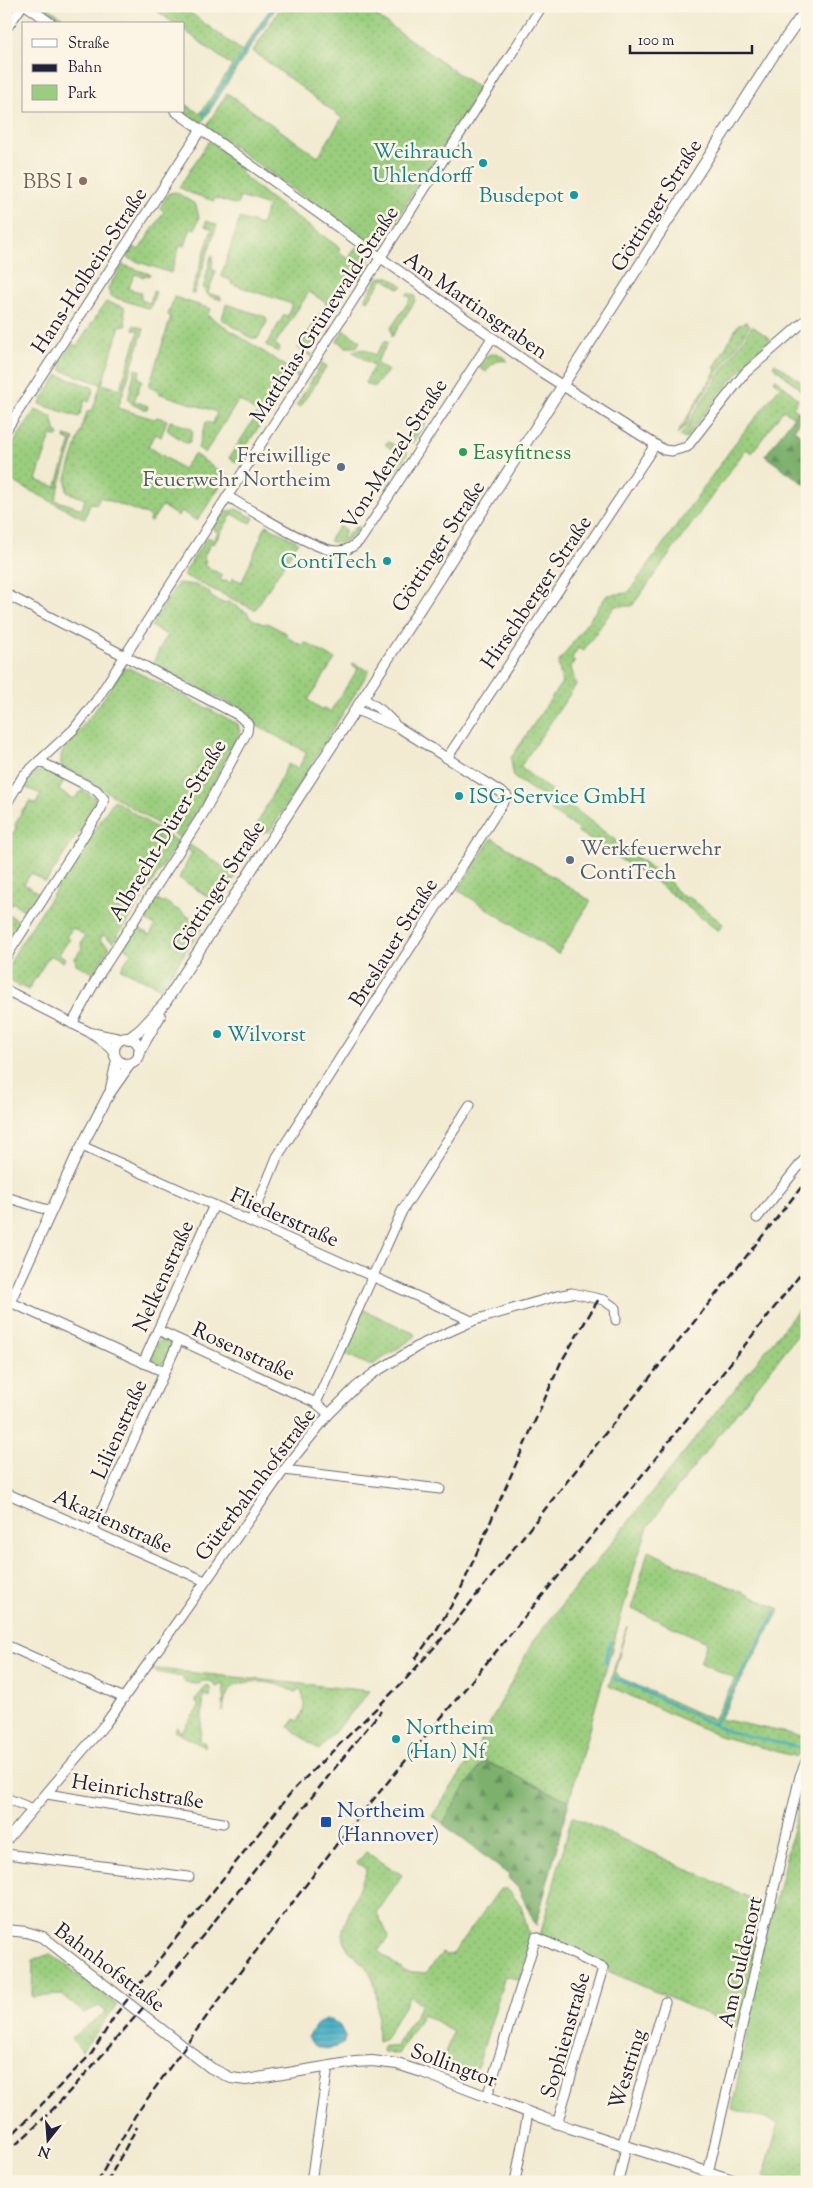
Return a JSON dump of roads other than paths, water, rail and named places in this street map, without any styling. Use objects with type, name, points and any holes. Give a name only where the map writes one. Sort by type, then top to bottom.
[{"type":"main road","name":"Göttinger Straße","points":[[8,1306],[51,1211],[109,1094],[130,1064],[137,1058],[143,1043],[158,1022],[166,1004],[773,56],[807,8]]},
{"type":"main road","name":"Göttinger Straße","points":[[109,1094],[117,1043],[150,1021],[166,1004]]},
{"type":"main road","points":[[125,1039],[136,1043],[139,1052]]},
{"type":"main road","points":[[116,1056],[123,1063],[130,1064]]},
{"type":"main road","name":"Bahnhofstraße","points":[[6,1930],[36,1934],[54,1945],[161,2029]]},
{"type":"main road","name":"Sollingtor","points":[[161,2029],[211,2068],[231,2078],[253,2080],[355,2062],[383,2062],[422,2072],[557,2124],[624,2147],[708,2173],[721,2179],[739,2182]]},
{"type":"street","points":[[6,29],[22,6]]},
{"type":"street","points":[[27,6],[49,22]]},
{"type":"street","name":"Matthias-Grünewald-Straße","points":[[6,805],[9,791],[56,747],[83,718],[542,6]]},
{"type":"street","name":"Am Martinsgraben","points":[[176,112],[492,338],[655,445]]},
{"type":"street","name":"Hans-Holbein-Straße","points":[[6,430],[201,130]]},
{"type":"street","points":[[655,445],[672,452],[687,447],[745,374],[807,319]]},
{"type":"street","name":"Von-Menzel-Straße","points":[[227,496],[323,548],[335,551],[345,550],[354,546],[361,539],[492,338]]},
{"type":"street","name":"Hirschberger Straße","points":[[447,758],[655,445]]},
{"type":"street","points":[[6,594],[124,656]]},
{"type":"street","name":"Albrecht-Dürer-Straße","points":[[72,1024],[97,978],[203,814],[248,727],[247,721],[242,716],[124,656]]},
{"type":"street","name":"Breslauer Straße","points":[[363,698],[381,710],[398,727]]},
{"type":"street","name":"Breslauer Straße","points":[[251,1220],[277,1157],[507,796],[398,727],[356,710]]},
{"type":"street","points":[[6,958],[103,805],[104,800],[96,790],[39,761]]},
{"type":"street","points":[[6,990],[88,1032],[109,1046],[116,1056]]},
{"type":"street","points":[[88,1032],[125,1039]]},
{"type":"street","points":[[316,1403],[402,1211],[470,1105]]},
{"type":"street","name":"Fliederstraße","points":[[82,1146],[251,1220],[472,1321]]},
{"type":"street","points":[[757,1218],[807,1156]]},
{"type":"street","points":[[6,1197],[51,1211]]},
{"type":"street","name":"Nelkenstraße","points":[[143,1362],[214,1205]]},
{"type":"street","name":"Güterbahnhofstraße","points":[[6,1841],[47,1794],[124,1698],[284,1470],[329,1414],[357,1386],[374,1373],[420,1345],[472,1321],[557,1296],[572,1293],[608,1302],[615,1308],[616,1320]]},
{"type":"street","points":[[8,1306],[164,1372]]},
{"type":"street","name":"Rosenstraße","points":[[158,1330],[316,1403],[329,1414]]},
{"type":"street","name":"Lilienstraße","points":[[92,1532],[179,1340]]},
{"type":"street","points":[[284,1470],[440,1489]]},
{"type":"street","name":"Akazienstraße","points":[[6,1493],[205,1581]]},
{"type":"street","points":[[6,1645],[124,1698]]},
{"type":"street","name":"Am Guldenort","points":[[708,2173],[798,1786],[807,1759]]},
{"type":"street","name":"Heinrichstraße","points":[[47,1794],[223,1823]]},
{"type":"street","points":[[6,1798],[33,1809]]},
{"type":"street","points":[[6,1854],[189,1877]]},
{"type":"street","name":"Sophienstraße","points":[[488,2097],[536,1937],[603,1968],[557,2124]]},
{"type":"street","name":"Westring","points":[[618,2182],[624,2147],[665,2002]]},
{"type":"street","points":[[311,2182],[328,2067]]},
{"type":"street","points":[[514,2182],[528,2113]]},
{"type":"water","points":[[325,2019],[331,2019],[340,2026],[346,2038],[344,2043],[334,2048],[324,2049],[311,2042],[308,2037],[316,2025]]},
{"type":"waterway","points":[[203,116],[274,6]]},
{"type":"waterway","points":[[714,1725],[776,1611]]},
{"type":"waterway","points":[[607,1663],[605,1661],[611,1641]]},
{"type":"waterway","points":[[614,1676],[616,1681],[620,1680],[727,1731],[801,1748]]},
{"type":"railway","points":[[6,2141],[92,2053],[116,2014],[293,1790],[405,1680],[440,1641],[807,1180]]},
{"type":"railway","points":[[97,2182],[135,2116],[201,2024],[339,1841],[648,1468],[807,1266]]},
{"type":"railway","points":[[415,1659],[437,1629],[459,1593],[561,1362],[600,1297]]},
{"type":"railway","points":[[6,2153],[70,2091],[162,1986],[381,1711]]},
{"type":"railway","points":[[107,2182],[137,2127]]},
{"type":"place","name":"Weihrauch Uhlendorff","points":[[483,163]]},
{"type":"place","name":"BBS I","points":[[83,181]]},
{"type":"place","name":"Busdepot","points":[[574,195]]},
{"type":"place","name":"Easyfitness","points":[[463,452]]},
{"type":"place","name":"Freiwillige Feuerwehr Northeim","points":[[341,467]]},
{"type":"place","name":"ContiTech","points":[[387,561]]},
{"type":"place","name":"ISG-Service GmbH","points":[[459,796]]},
{"type":"place","name":"Werkfeuerwehr ContiTech","points":[[570,860]]},
{"type":"place","name":"Wilvorst","points":[[217,1034]]},
{"type":"place","name":"Northeim (Han) Nf","points":[[396,1739]]},
{"type":"place","name":"Northeim (Hannover)","points":[[326,1822]]}]
